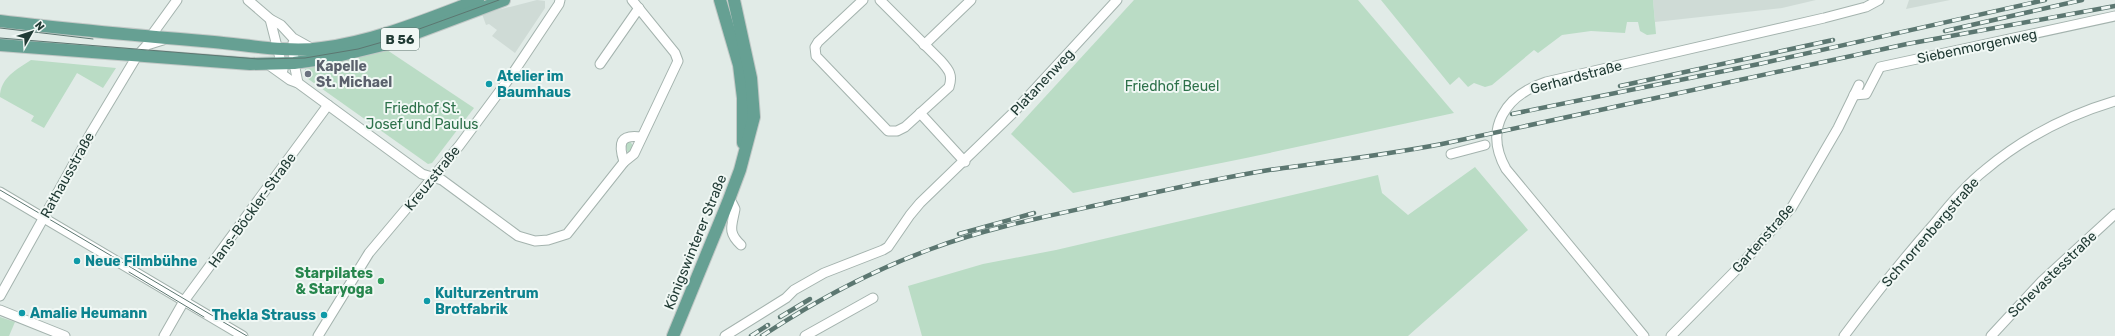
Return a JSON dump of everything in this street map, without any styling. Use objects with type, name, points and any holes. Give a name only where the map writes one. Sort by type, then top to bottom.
[{"type":"main road","name":"B 56","points":[[0,21],[125,35],[151,36],[278,48],[293,43],[311,48],[355,42],[450,5],[478,0]]},
{"type":"main road","name":"B 56","points":[[0,45],[269,65],[329,58],[387,44],[504,0]]},
{"type":"main road","name":"Königswinterer Straße","points":[[720,1],[739,65],[743,98],[743,158]]},
{"type":"main road","name":"Königswinterer Straße","points":[[673,336],[728,202],[743,158],[754,117],[752,78],[734,1]]},
{"type":"street","points":[[151,36],[177,0]]},
{"type":"street","points":[[248,0],[270,19],[281,25],[293,43],[285,76]]},
{"type":"street","name":"Kreuzstraße","points":[[318,336],[369,253],[459,146],[511,76],[559,4],[560,0]]},
{"type":"street","points":[[269,65],[298,83],[422,174],[442,180],[518,236],[535,241],[567,234],[624,162],[634,154],[678,61],[675,53],[632,0]]},
{"type":"street","points":[[863,0],[817,45],[816,56],[888,131],[897,131],[905,127],[949,87],[951,80],[950,72],[880,0]]},
{"type":"street","points":[[924,45],[971,0]]},
{"type":"street","name":"Gerhardstraße","points":[[1644,336],[1506,169],[1498,152],[1497,129],[1500,120],[1510,102],[1522,92],[1546,82],[1824,18],[1866,7],[1879,0]]},
{"type":"street","name":"Platanenweg","points":[[726,336],[786,298],[794,290],[832,269],[859,260],[888,247],[913,211],[965,162],[1013,113],[1111,2]]},
{"type":"street","points":[[600,64],[639,8]]},
{"type":"street","name":"Siebenmorgenweg","points":[[1854,95],[1866,94],[1880,67],[2115,16]]},
{"type":"street","points":[[270,19],[278,48],[288,63],[298,83]]},
{"type":"street","points":[[137,56],[148,45],[173,39]]},
{"type":"street","name":"Rathausstraße","points":[[0,296],[92,131],[137,56]]},
{"type":"street","name":"Gartenstraße","points":[[1671,336],[1740,266],[1792,207],[1838,128],[1859,85]]},
{"type":"street","name":"Schnorrenbergstraße","points":[[1844,336],[1906,256],[1956,198],[1984,170],[2022,143],[2059,123],[2078,113],[2115,101]]},
{"type":"street","name":"Hans-Böckler-Straße","points":[[164,336],[184,301],[328,105]]},
{"type":"street","points":[[920,113],[965,162]]},
{"type":"street","points":[[624,162],[620,146],[622,141],[629,136],[641,137]]},
{"type":"street","points":[[1451,154],[1485,145]]},
{"type":"street","points":[[0,192],[242,336]]},
{"type":"street","points":[[728,202],[732,203],[735,209],[731,232],[732,237],[741,245]]},
{"type":"street","name":"Schevastesstraße","points":[[1991,336],[2042,281],[2115,214]]},
{"type":"street","points":[[805,336],[873,298]]},
{"type":"street","points":[[0,310],[65,336]]},
{"type":"shaded area","points":[[537,0],[545,1],[545,8],[515,53],[492,36],[497,30],[489,24],[486,25],[482,14]]},
{"type":"shaded area","points":[[1653,0],[1816,0],[1782,8],[1655,22]]},
{"type":"shaded area","points":[[1909,0],[1950,0],[1906,9]]},
{"type":"green space","name":"Friedhof Beuel","points":[[1134,0],[1358,0],[1454,113],[1246,158],[1073,193],[1011,134]]},
{"type":"green space","points":[[1381,0],[1653,0],[1656,34],[1647,35],[1640,31],[1638,22],[1627,22],[1625,33],[1591,31],[1562,35],[1538,53],[1534,50],[1492,85],[1485,87],[1474,83],[1468,87],[1459,77],[1450,85]]},
{"type":"green space","name":"Friedhof St. Josef und Paulus","points":[[387,50],[474,108],[432,163],[428,164],[304,76],[305,69]]},
{"type":"green space","points":[[31,60],[116,68],[103,88],[77,73],[44,128],[31,121],[34,116],[0,97],[3,84],[6,79]]},
{"type":"green space","points":[[629,140],[634,147],[628,154],[625,143]]},
{"type":"green space","points":[[1475,167],[1528,230],[1408,336],[922,336],[908,286],[983,264],[1056,250],[1378,175],[1382,193],[1408,215]]},
{"type":"green space","points":[[0,317],[15,322],[9,336],[0,336]]},
{"type":"tram line","points":[[0,38],[258,59],[305,58],[358,49],[386,41],[499,0]]},
{"type":"tram line","points":[[0,28],[93,39]]},
{"type":"tram line","points":[[0,190],[247,336]]},
{"type":"tram line","points":[[129,272],[204,317]]},
{"type":"railway","points":[[1512,114],[1759,64],[2045,0]]},
{"type":"railway","points":[[1945,31],[2082,0]]},
{"type":"railway","points":[[762,336],[823,299],[887,267],[931,249],[1018,223],[1228,177],[1442,144],[1907,44],[2115,6]]},
{"type":"railway","points":[[1620,86],[1833,40]]},
{"type":"railway","points":[[959,234],[1034,213]]},
{"type":"railway","points":[[780,317],[810,299]]},
{"type":"railway","points":[[751,336],[768,325]]},
{"type":"place","name":"Kapelle St. Michael","points":[[308,74]]},
{"type":"place","name":"Atelier im Baumhaus","points":[[489,84]]},
{"type":"place","name":"Neue Filmbühne","points":[[77,261]]},
{"type":"place","name":"Starpilates & Staryoga","points":[[381,281]]},
{"type":"place","name":"Kulturzentrum Brotfabrik","points":[[427,301]]},
{"type":"place","name":"Amalie Heumann","points":[[22,313]]},
{"type":"place","name":"Thekla Strauss","points":[[324,315]]}]
